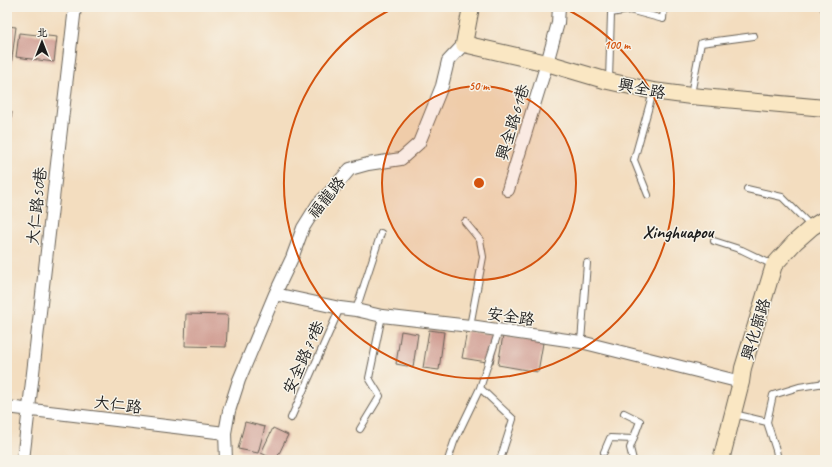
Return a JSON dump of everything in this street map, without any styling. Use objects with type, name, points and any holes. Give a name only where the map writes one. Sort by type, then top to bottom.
[{"type":"street","name":"大仁路50巷","points":[[23,460],[75,7]]},
{"type":"street","points":[[464,44],[471,7]]},
{"type":"street","name":"興全路61巷","points":[[508,190],[547,63],[558,23],[559,7]]},
{"type":"street","name":"興全路","points":[[464,44],[547,63],[608,81],[653,91],[691,96],[825,108]]},
{"type":"street","name":"福龍路","points":[[226,460],[225,433],[229,411],[239,380],[275,294],[292,258],[303,228],[318,204],[350,169],[368,164],[401,159],[419,143],[442,86],[448,61],[464,44]]},
{"type":"street","name":"興化廍路","points":[[721,460],[734,414],[743,368],[774,266],[795,242],[818,223]]},
{"type":"street","name":"安全路","points":[[275,294],[382,316],[470,326],[581,342],[741,382]]},
{"type":"street","name":"大仁路","points":[[7,407],[225,433]]},
{"type":"lane","points":[[608,81],[611,13],[630,10],[663,19],[664,7]]},
{"type":"lane","points":[[823,7],[825,11]]},
{"type":"lane","points":[[691,96],[701,43],[754,36]]},
{"type":"lane","points":[[648,195],[634,160],[653,91]]},
{"type":"lane","points":[[747,189],[782,197],[818,223]]},
{"type":"lane","points":[[465,222],[480,240],[483,258],[470,326]]},
{"type":"lane","points":[[356,310],[380,233]]},
{"type":"lane","points":[[714,241],[742,250],[774,266]]},
{"type":"lane","points":[[581,342],[587,263]]},
{"type":"lane","name":"安全路79巷","points":[[291,418],[340,308]]},
{"type":"lane","points":[[360,429],[380,396],[369,378],[382,316]]},
{"type":"lane","points":[[448,460],[454,442],[480,388],[499,330]]},
{"type":"lane","points":[[778,460],[767,422],[774,396],[799,387],[825,383]]},
{"type":"lane","points":[[480,388],[513,419],[500,460]]},
{"type":"lane","points":[[624,413],[640,421],[630,448],[633,460]]},
{"type":"lane","points":[[734,414],[767,422]]},
{"type":"lane","points":[[604,452],[610,438],[633,439]]},
{"type":"building","points":[[7,26],[16,27],[11,66],[7,65]]},
{"type":"building","points":[[19,33],[57,37],[54,62],[16,57]]},
{"type":"building","points":[[7,111],[12,112],[8,142],[7,142]]},
{"type":"building","points":[[186,314],[228,315],[226,347],[185,346]]},
{"type":"building","points":[[429,330],[444,332],[439,370],[423,368]]},
{"type":"building","points":[[401,331],[418,334],[413,367],[396,364]]},
{"type":"building","points":[[467,331],[498,336],[493,363],[462,358]]},
{"type":"building","points":[[503,335],[543,343],[538,372],[498,365]]},
{"type":"building","points":[[245,422],[265,427],[258,453],[238,449]]},
{"type":"building","points":[[273,428],[288,435],[276,460],[261,453]]},
{"type":"district","name":"Xinghuapou","points":[[678,232]]}]
